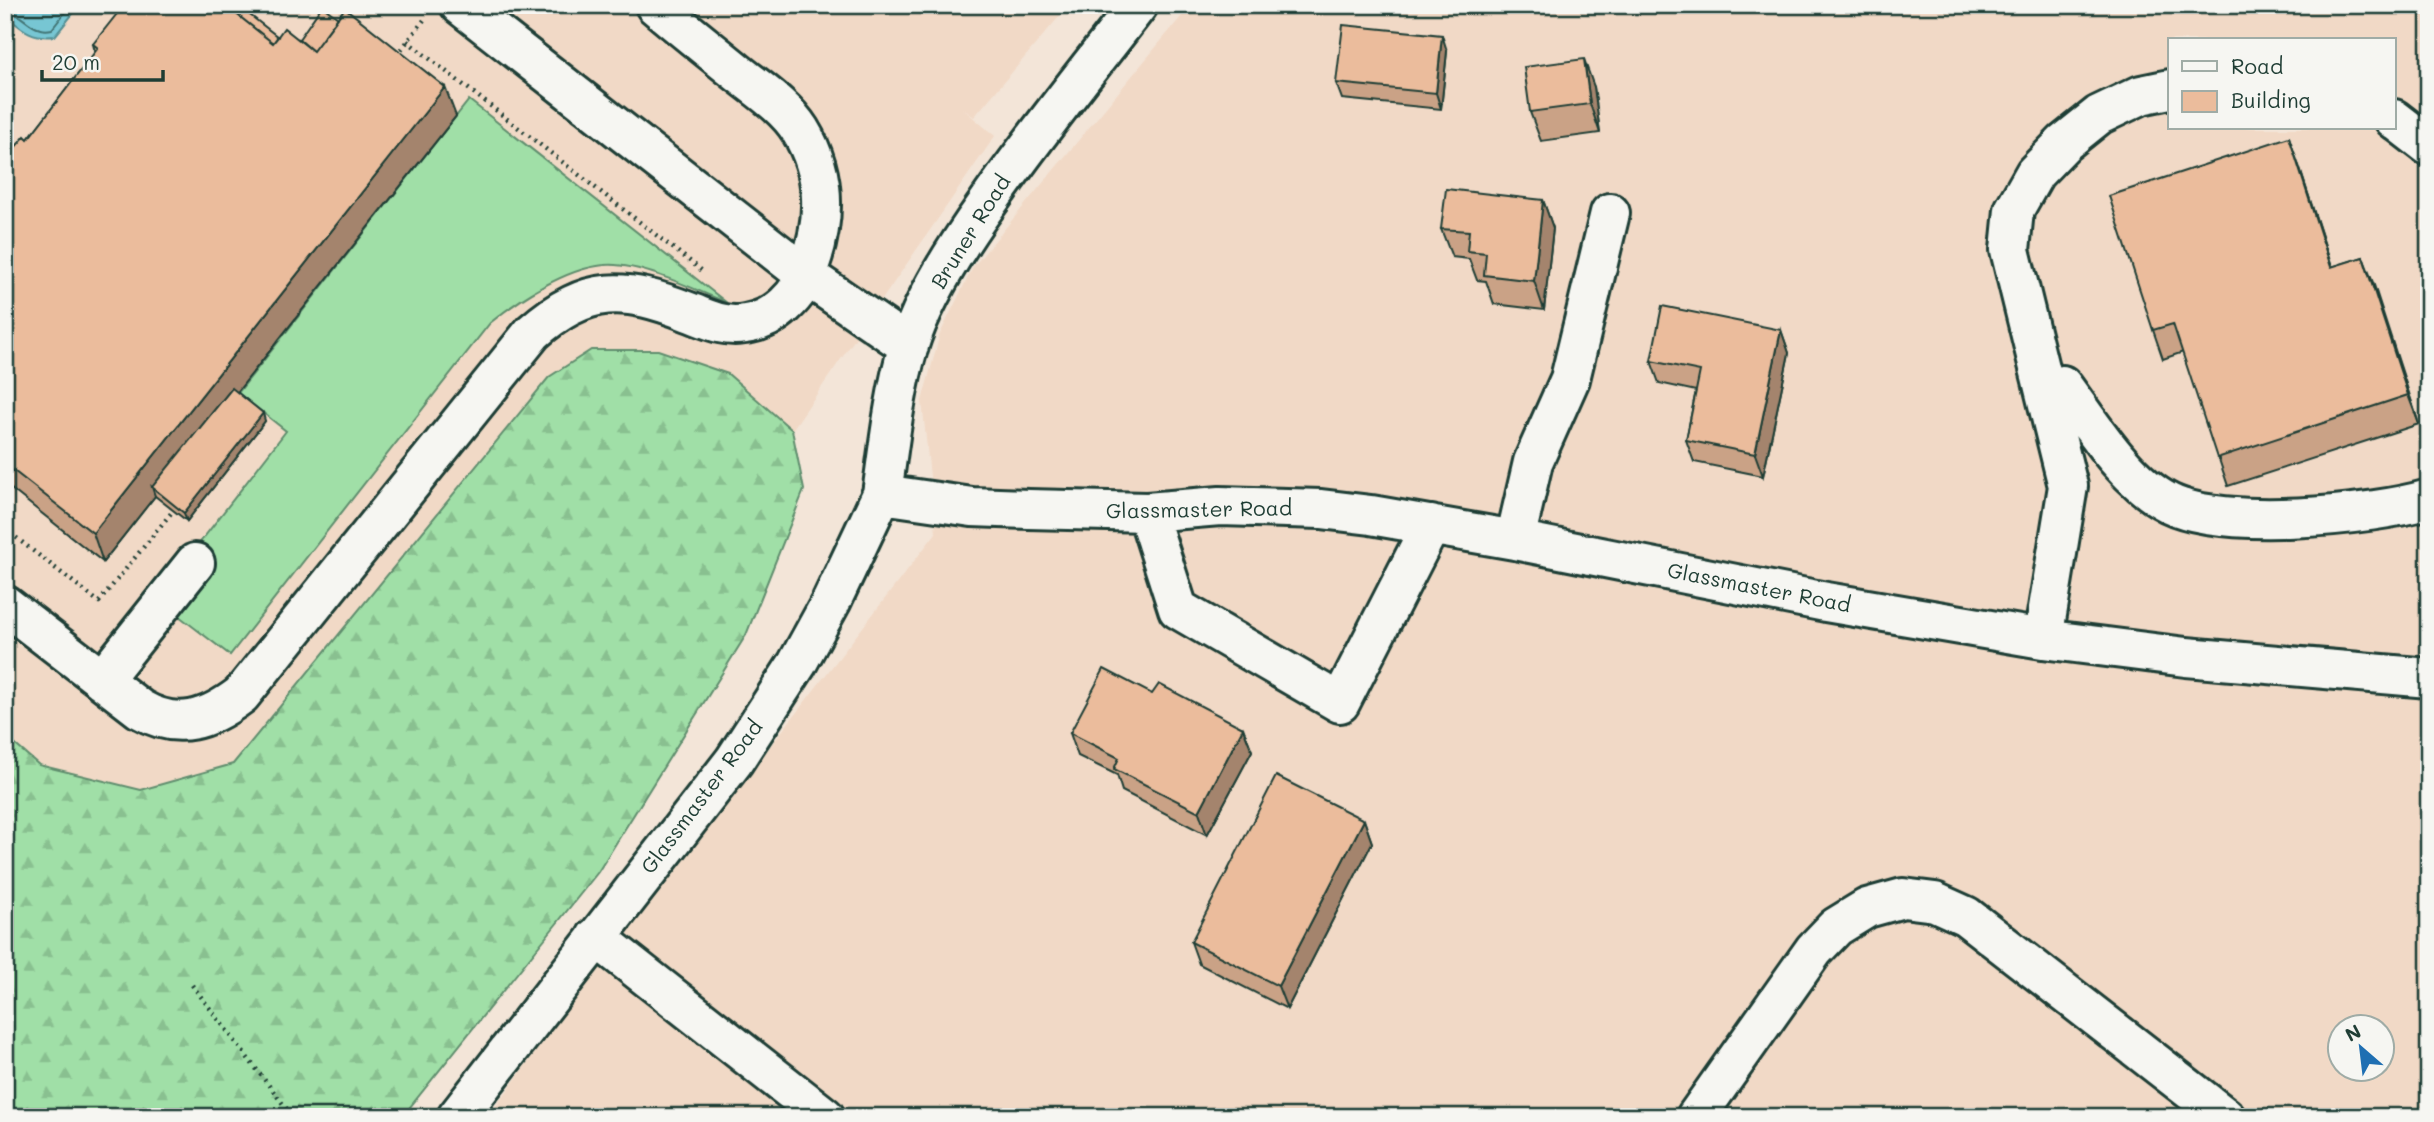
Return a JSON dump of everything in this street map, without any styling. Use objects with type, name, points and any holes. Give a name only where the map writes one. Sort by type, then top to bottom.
[{"type":"street","points":[[5,605],[155,718],[176,722],[198,719],[222,709],[241,695],[533,332],[550,316],[591,297],[628,294],[645,296],[720,324],[747,324],[765,319],[790,301],[807,276],[822,219],[822,191],[814,160],[799,129],[778,105],[655,5]]},
{"type":"street","name":"Bruner Road","points":[[882,494],[895,402],[909,346],[931,294],[957,246],[1010,171],[1138,5]]},
{"type":"street","points":[[444,10],[807,276],[909,346]]},
{"type":"street","points":[[2043,639],[2068,485],[2010,250],[2014,209],[2035,173],[2099,115],[2141,95],[2168,89]]},
{"type":"street","points":[[2396,121],[2429,146]]},
{"type":"street","points":[[1516,540],[1533,461],[1570,379],[1610,213]]},
{"type":"street","points":[[2045,389],[2062,385],[2116,457],[2141,483],[2168,503],[2195,512],[2225,517],[2312,516],[2401,507],[2429,499]]},
{"type":"street","name":"Glassmaster Road","points":[[457,1117],[734,761],[797,664],[831,602],[882,494],[972,507],[1147,512],[1220,506],[1321,509],[1516,540],[1826,602],[2043,639],[2186,657],[2429,678]]},
{"type":"street","points":[[1147,512],[1178,609],[1340,703],[1431,525]]},
{"type":"street","points":[[102,680],[195,563]]},
{"type":"street","points":[[1696,1117],[1821,942],[1836,927],[1867,908],[1903,898],[1935,902],[1966,916],[2225,1117]]},
{"type":"street","points":[[596,937],[825,1117]]},
{"type":"path","points":[[390,64],[407,41],[444,10]]},
{"type":"path","points":[[407,41],[710,277]]},
{"type":"path","points":[[5,529],[99,602],[176,507],[167,500]]},
{"type":"path","points":[[192,985],[293,1117]]},
{"type":"shaded area","points":[[5,5],[1069,5],[974,117],[963,109],[995,136],[792,430],[728,374],[590,350],[549,377],[233,764],[141,790],[39,765],[5,736]]},
{"type":"shaded area","points":[[1191,5],[2429,5],[2429,1117],[488,1117],[577,995],[936,533],[922,401],[940,334],[973,267]]},
{"type":"green space","points":[[469,100],[727,303],[649,272],[632,267],[604,265],[558,279],[515,304],[490,323],[230,655],[175,613],[195,549],[286,431],[238,393]]},
{"type":"green space","points":[[591,350],[658,350],[728,374],[792,430],[804,490],[746,635],[598,872],[402,1117],[5,1117],[5,736],[39,765],[141,790],[233,764],[549,377]]},
{"type":"water","points":[[5,5],[80,5],[55,36],[47,37],[28,32],[17,25],[5,15]]},
{"type":"building","points":[[124,5],[225,5],[273,43],[284,28],[313,51],[345,8],[445,87],[93,533],[5,464],[5,159],[25,136],[28,139],[98,48],[93,44]]},
{"type":"building","points":[[225,5],[237,5],[278,37],[273,43]]},
{"type":"building","points":[[322,6],[338,18],[313,51],[299,39]]},
{"type":"building","points":[[1343,25],[1442,35],[1436,93],[1336,83]]},
{"type":"building","points":[[1584,59],[1590,104],[1530,112],[1524,67]]},
{"type":"building","points":[[2289,137],[2331,267],[2363,257],[2408,395],[2217,458],[2173,324],[2153,330],[2109,196]]},
{"type":"building","points":[[1446,189],[1543,200],[1534,281],[1484,275],[1486,253],[1467,251],[1469,231],[1441,229]]},
{"type":"building","points":[[1662,306],[1781,330],[1755,454],[1686,440],[1700,371],[1651,361]]},
{"type":"building","points":[[232,388],[263,413],[184,513],[152,487]]},
{"type":"building","points":[[1104,669],[1152,694],[1159,684],[1243,728],[1199,812],[1114,769],[1119,758],[1070,733]]},
{"type":"building","points":[[1276,776],[1364,820],[1278,986],[1191,942]]}]
